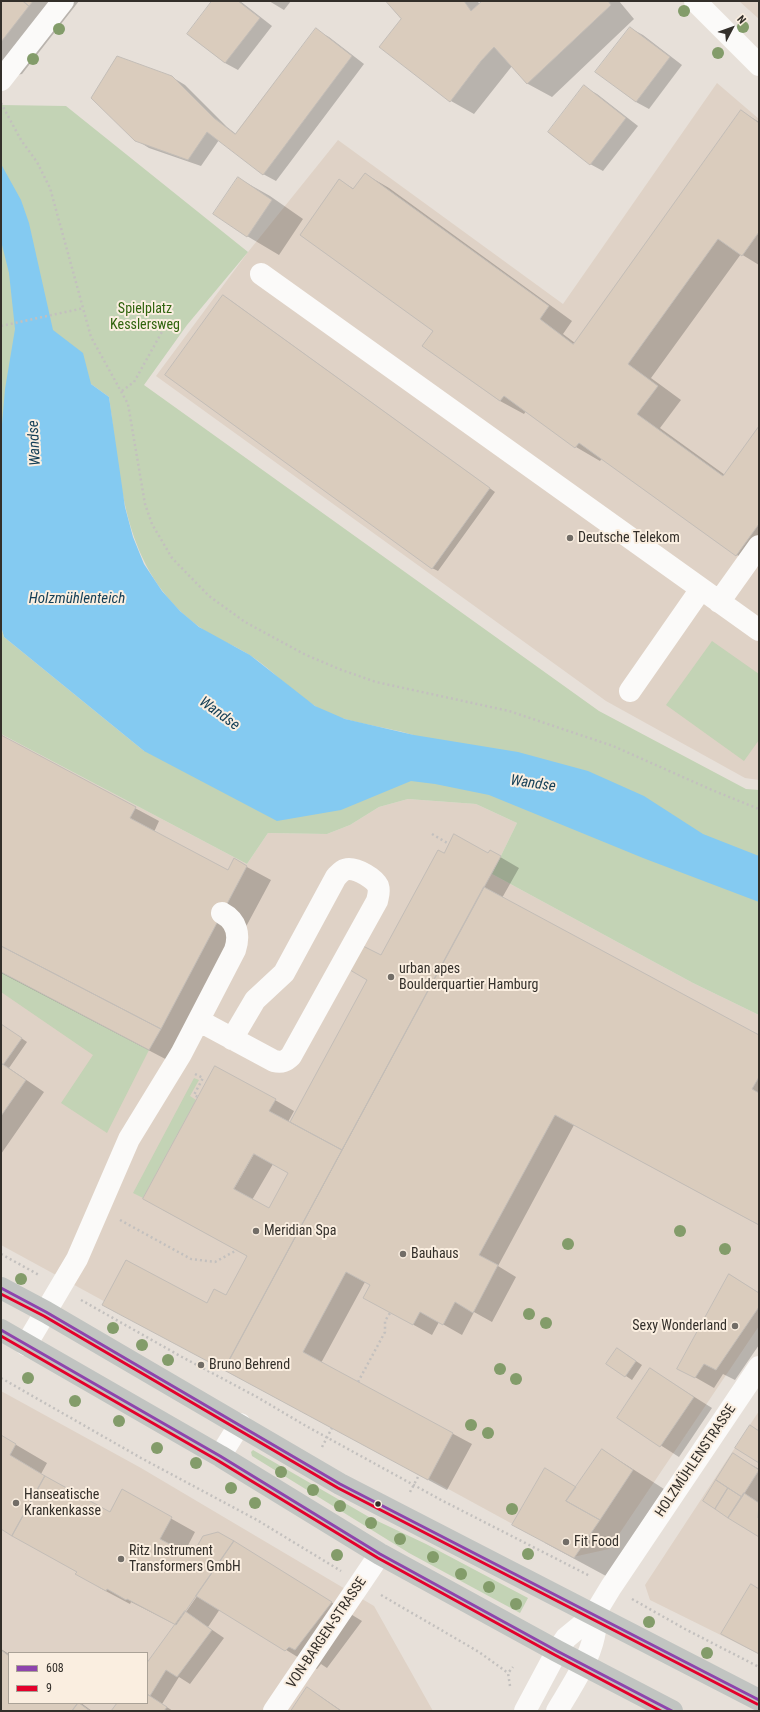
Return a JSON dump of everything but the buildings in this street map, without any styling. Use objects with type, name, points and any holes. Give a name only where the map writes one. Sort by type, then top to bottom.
[{"type":"main road","points":[[1,1288],[46,1312],[374,1502],[759,1700]]},
{"type":"main road","points":[[1,1330],[220,1456],[380,1554],[583,1665],[672,1711]]},
{"type":"street","points":[[1,80],[63,1]]},
{"type":"street","points":[[695,1],[759,65]]},
{"type":"street","points":[[261,274],[759,630]]},
{"type":"street","points":[[720,602],[759,546]]},
{"type":"street","points":[[630,691],[701,589]]},
{"type":"street","points":[[197,1025],[207,1025],[232,1039],[274,1062],[286,1061],[291,1056],[377,902],[379,893],[378,886],[373,880],[356,870],[348,869],[341,872],[336,877],[284,973],[255,1000],[232,1039]]},
{"type":"street","points":[[26,1345],[77,1259],[129,1139],[176,1063],[238,944],[238,932],[235,926],[231,919],[222,913]]},
{"type":"street","name":"HOLZMÜHLENSTRASSE","points":[[594,1615],[611,1587],[759,1367]]},
{"type":"street","points":[[220,1456],[240,1424]]},
{"type":"street","name":"VON-BARGEN-STRASSE","points":[[274,1711],[380,1554]]},
{"type":"street","points":[[525,1711],[557,1651],[566,1638],[594,1615]]},
{"type":"street","points":[[557,1711],[583,1665],[594,1637],[594,1615]]},
{"type":"path","points":[[1,103],[21,140],[37,162],[50,188],[91,337],[128,404],[145,504],[152,524],[161,542],[172,558],[209,596],[245,622],[304,654],[339,670],[376,682],[509,711],[613,746],[759,809]]},
{"type":"path","points":[[3,325],[84,308]]},
{"type":"path","points":[[122,392],[134,382],[168,321]]},
{"type":"path","points":[[432,834],[449,844]]},
{"type":"path","points":[[195,1074],[203,1078],[194,1095],[198,1097]]},
{"type":"path","points":[[99,1208],[191,1259],[215,1262],[237,1250]]},
{"type":"path","points":[[1,1254],[182,1357],[257,1397],[306,1426],[443,1501],[594,1578]]},
{"type":"path","points":[[358,1382],[385,1332],[385,1321],[390,1313]]},
{"type":"path","points":[[1,1378],[141,1458],[257,1520],[479,1652],[508,1673],[513,1667]]},
{"type":"path","points":[[631,1598],[685,1629],[759,1667]]},
{"type":"shaded area","points":[[739,1],[759,1],[759,19]]},
{"type":"shaded area","name":"Deutsche Telekom","points":[[717,83],[759,119],[759,780],[745,778],[606,701],[156,376],[248,252],[338,140],[563,304]]},
{"type":"shaded area","points":[[1,734],[247,864],[268,833],[327,834],[350,825],[379,807],[408,799],[476,804],[517,823],[492,874],[693,983],[759,1015],[759,1326],[609,1549],[573,1557],[1,1245]]},
{"type":"shaded area","points":[[1,1391],[141,1468],[374,1606],[433,1711],[1,1711]]},
{"type":"shaded area","points":[[759,1411],[759,1654],[650,1600],[645,1585]]},
{"type":"green space","name":"Spielplatz Kesslersweg","points":[[1,105],[66,106],[248,252],[187,325],[144,385],[599,711],[746,789],[759,790],[759,1015],[693,983],[492,874],[517,823],[476,804],[408,799],[379,807],[350,825],[327,834],[268,833],[247,864],[1,734],[1,626],[4,637],[144,751],[413,735],[338,717],[315,706],[257,660],[198,626],[173,603],[154,578],[140,551],[130,522],[122,492],[109,397],[91,384],[1,436]]},
{"type":"green space","points":[[712,641],[759,674],[759,740],[744,761],[666,705]]},
{"type":"green space","points":[[1,972],[149,1050],[107,1133],[61,1103],[93,1055],[1,992]]},
{"type":"green space","points":[[194,1078],[199,1080],[190,1096],[196,1100],[143,1198],[133,1193]]},
{"type":"green space","points":[[253,1450],[369,1517],[426,1544],[528,1598],[520,1613],[409,1553],[252,1456],[251,1452]]},
{"type":"water","name":"Holzmühlenteich","points":[[1,164],[21,200],[29,223],[53,330],[83,353],[91,384],[109,397],[125,507],[133,537],[144,564],[162,591],[180,611],[199,627],[250,655],[315,706],[345,719],[414,735],[518,752],[588,771],[644,796],[703,834],[759,856],[759,902],[643,858],[489,795],[435,784],[411,781],[341,810],[277,821],[144,751],[4,637],[1,626],[1,436],[5,389],[15,329],[9,273],[1,241]]},
{"type":"transit line","name":"608","points":[[1,1288],[46,1312],[340,1484],[759,1700]]},
{"type":"transit line","name":"9","points":[[1,1294],[44,1316],[338,1488],[757,1704]]},
{"type":"transit line","name":"608","points":[[1,1330],[220,1456],[380,1554],[557,1651],[672,1711]]},
{"type":"transit line","name":"9","points":[[1,1336],[217,1460],[378,1558],[661,1711]]},
{"type":"place","name":"Deutsche Telekom","points":[[570,538]]},
{"type":"place","name":"urban apes Boulderquartier Hamburg","points":[[391,977]]},
{"type":"place","name":"Meridian Spa","points":[[256,1231]]},
{"type":"place","name":"Bauhaus","points":[[403,1254]]},
{"type":"place","name":"Sexy Wonderland","points":[[735,1326]]},
{"type":"place","name":"Bruno Behrend","points":[[201,1365]]},
{"type":"place","name":"Hanseatische Krankenkasse","points":[[16,1503]]},
{"type":"place","name":"Fit Food","points":[[566,1542]]},
{"type":"place","name":"Ritz Instrument Transformers GmbH","points":[[121,1559]]},
{"type":"water label","name":"Wandse","points":[[35,443]]},
{"type":"water label","name":"Wandse","points":[[219,714]]},
{"type":"water label","name":"Wandse","points":[[533,784]]}]
